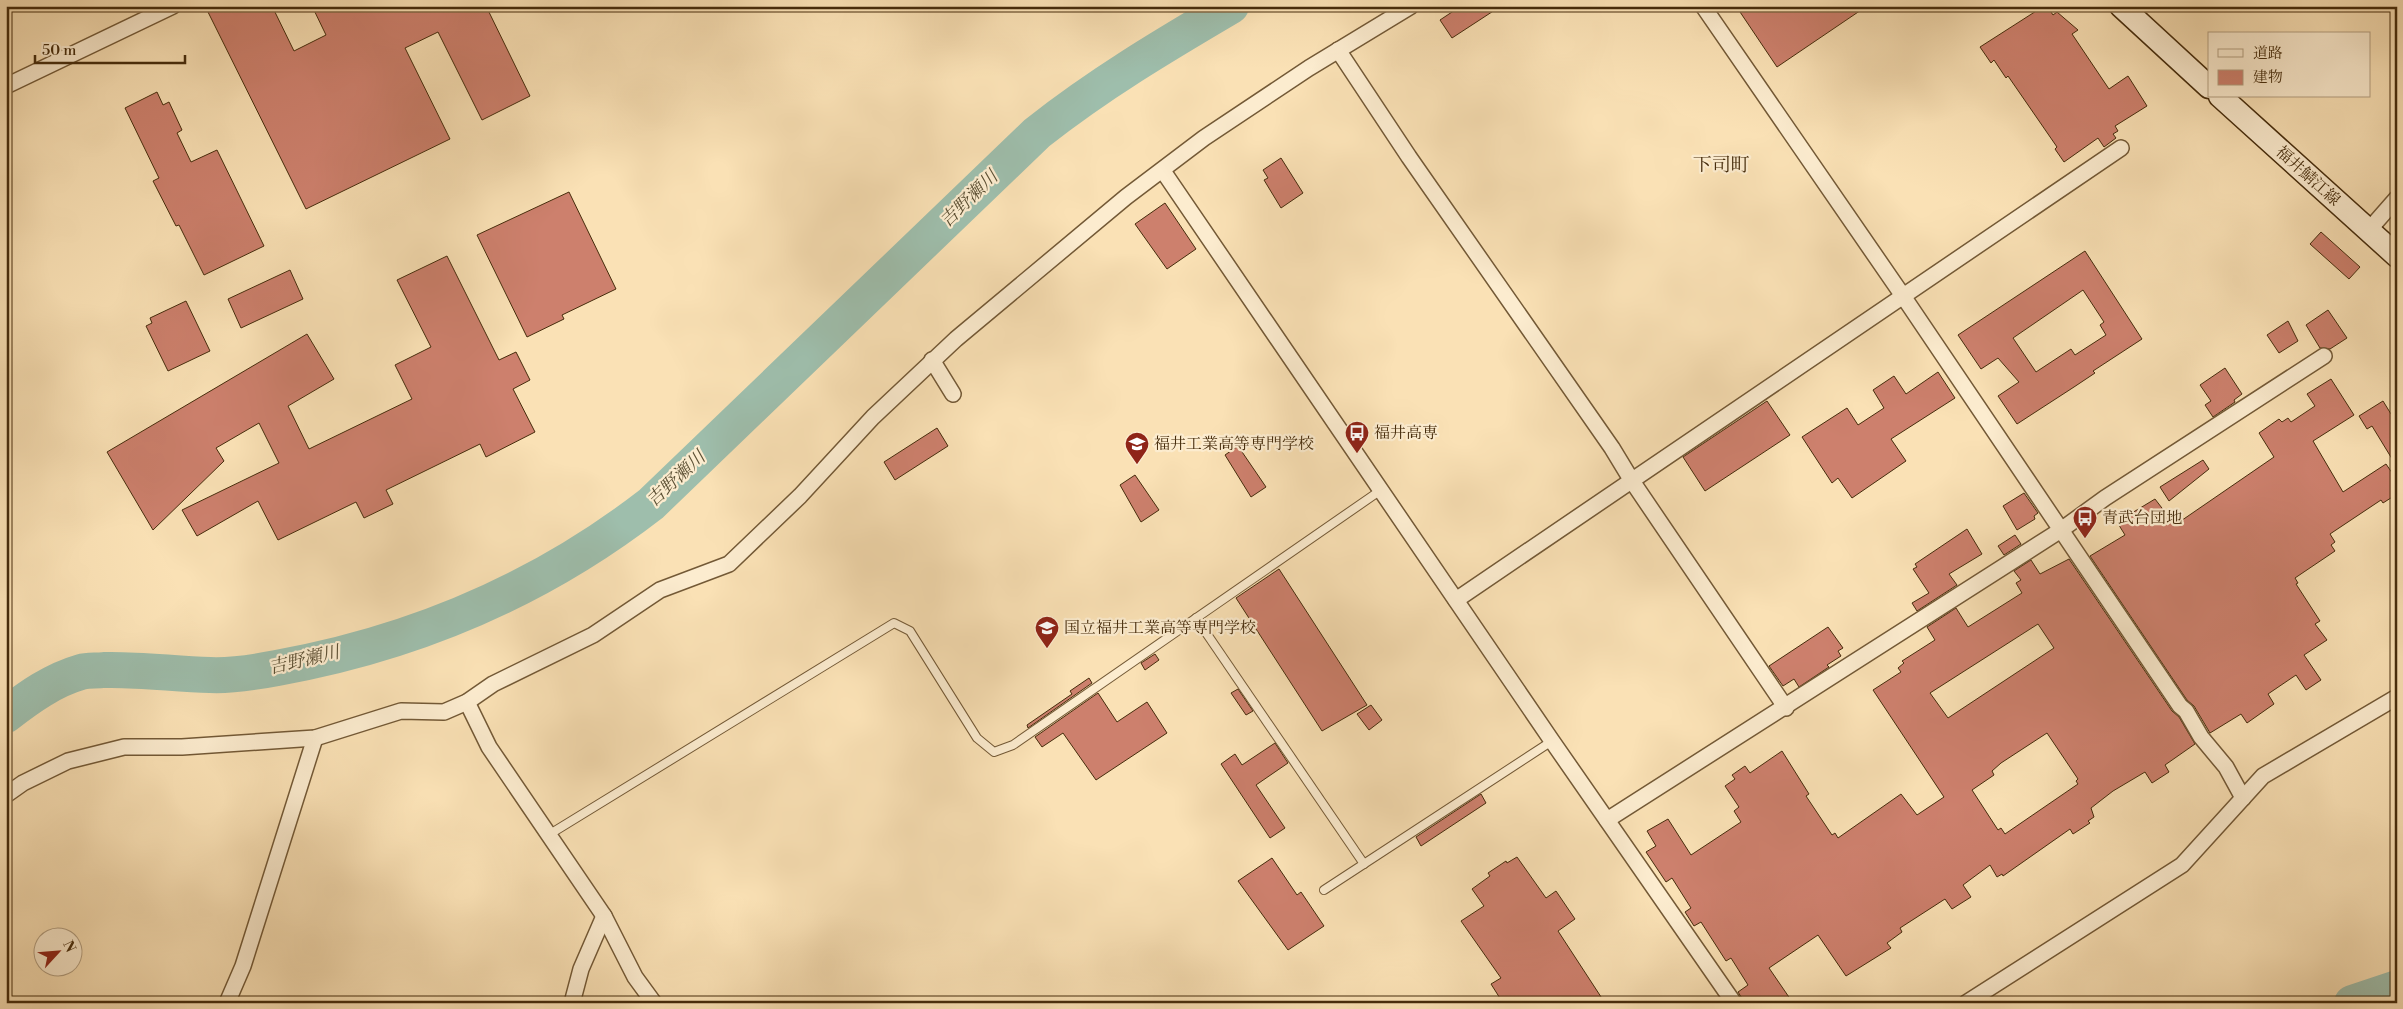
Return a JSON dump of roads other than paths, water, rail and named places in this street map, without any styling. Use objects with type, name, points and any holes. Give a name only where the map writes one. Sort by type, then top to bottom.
[{"type":"main road","points":[[2120,6],[2208,86]]},
{"type":"main road","name":"福井鯖江線","points":[[2222,98],[2397,256]]},
{"type":"street","points":[[6,86],[173,6]]},
{"type":"street","points":[[6,794],[23,783],[68,761],[124,747],[182,747],[315,738],[401,711],[444,712],[467,702],[493,684],[593,635],[660,590],[729,564],[800,496],[872,417],[932,360],[1126,197],[1163,171],[1204,138],[1338,50],[1411,6]]},
{"type":"street","points":[[1703,6],[1903,296],[2180,706],[2186,711],[2201,737],[2226,767],[2242,798]]},
{"type":"street","points":[[1338,50],[1409,157],[1612,448],[1632,481],[1786,708]]},
{"type":"street","points":[[1456,600],[2121,148]]},
{"type":"street","points":[[1163,171],[1552,741],[1734,1003]]},
{"type":"street","points":[[2368,231],[2397,198]]},
{"type":"street","points":[[1607,820],[1786,708],[1939,606],[2061,530],[2105,498],[2324,356]]},
{"type":"street","points":[[932,360],[953,394]]},
{"type":"street","points":[[1966,1003],[2182,865],[2263,776],[2397,697]]},
{"type":"street","points":[[467,702],[490,747],[604,916],[635,977],[654,1003]]},
{"type":"street","points":[[227,1003],[243,966],[315,738]]},
{"type":"street","points":[[572,1003],[581,970],[604,916]]},
{"type":"lane","points":[[550,834],[894,623],[910,631],[977,738],[994,752],[1013,745],[1381,490]]},
{"type":"lane","points":[[1196,618],[1364,864]]},
{"type":"lane","points":[[1324,890],[1552,741]]},
{"type":"waterway","name":"吉野瀬川","points":[[6,715],[51,684],[84,671],[117,670],[210,675],[235,674],[328,657],[378,644],[427,628],[474,609],[521,587],[565,562],[609,535],[651,504],[1037,133],[1108,82],[1231,6]]},
{"type":"waterway","points":[[2352,1003],[2397,988]]},
{"type":"place","name":"福井高専","points":[[1357,454]]},
{"type":"place","name":"福井工業高等専門学校","points":[[1137,465]]},
{"type":"place","name":"青武台団地","points":[[2085,539]]},
{"type":"place","name":"国立福井工業高等専門学校","points":[[1047,649]]},
{"type":"district","name":"下司町","points":[[1721,165]]}]
